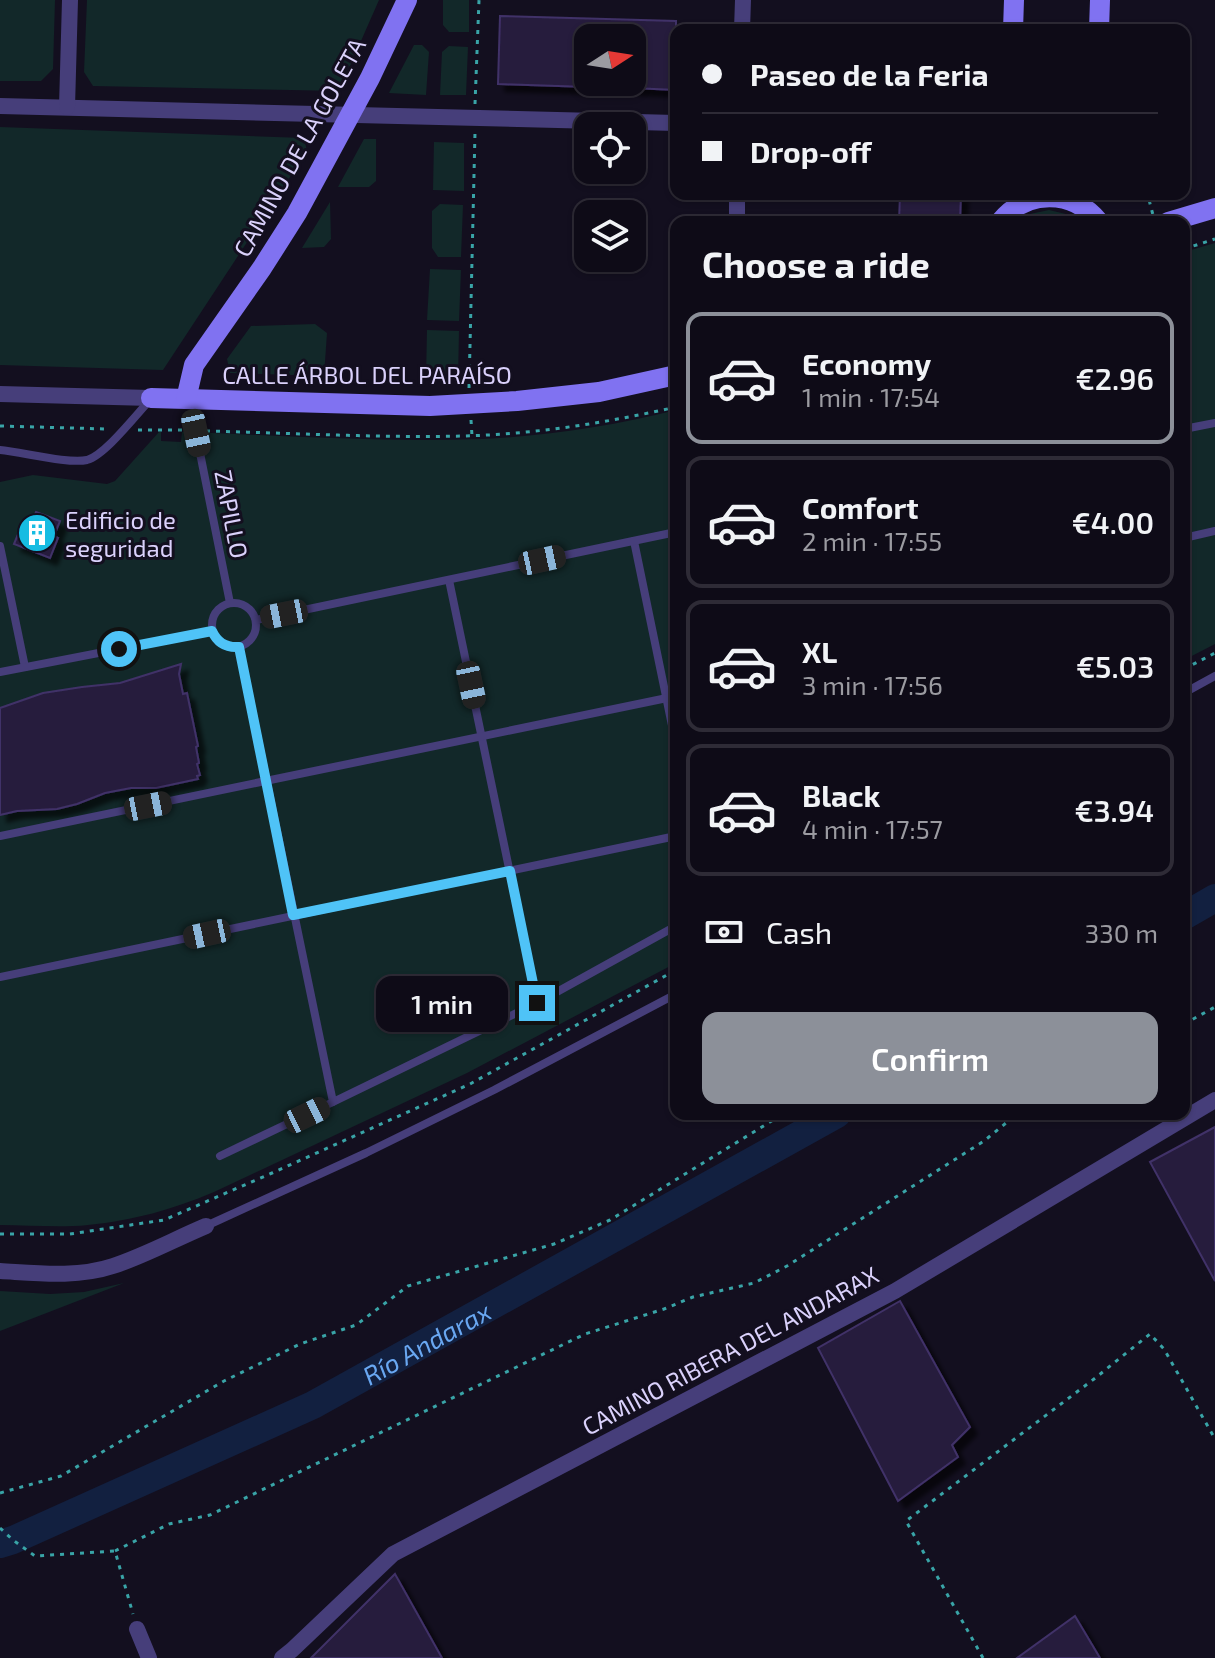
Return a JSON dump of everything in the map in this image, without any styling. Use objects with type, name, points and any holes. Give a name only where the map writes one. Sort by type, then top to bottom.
[{"type":"street","points":[[67,107],[70,0]]},
{"type":"street","name":"CAMINO DE LA GOLETA","points":[[186,399],[194,365],[297,213],[407,0]]},
{"type":"street","points":[[742,24],[743,0]]},
{"type":"street","points":[[1013,24],[1014,0]]},
{"type":"street","points":[[1099,24],[1100,0]]},
{"type":"street","points":[[0,106],[670,123]]},
{"type":"street","points":[[1005,216],[1028,200]]},
{"type":"street","points":[[1069,200],[1093,216]]},
{"type":"street","points":[[1188,216],[1215,208]]},
{"type":"street","name":"CALLE ÁRBOL DEL PARAÍSO","points":[[151,398],[430,406],[599,392],[670,376]]},
{"type":"street","points":[[0,394],[151,398]]},
{"type":"street","name":"CAMINO RIBERA DEL ANDARAX","points":[[1190,1115],[1215,1100]]},
{"type":"street","name":"CAMINO RIBERA DEL ANDARAX","points":[[282,1658],[393,1554],[895,1291],[1181,1120]]},
{"type":"street","points":[[0,1271],[51,1274],[111,1267],[206,1226]]},
{"type":"street","points":[[137,1629],[149,1658]]},
{"type":"lane","points":[[0,450],[75,461],[88,460],[101,453],[151,398]]},
{"type":"lane","points":[[1190,428],[1215,423]]},
{"type":"lane","name":"ZAPILLO","points":[[196,433],[230,603]]},
{"type":"lane","points":[[1190,537],[1215,531]]},
{"type":"lane","points":[[256,620],[670,533]]},
{"type":"lane","points":[[634,541],[670,714]]},
{"type":"lane","points":[[0,546],[25,667]]},
{"type":"lane","points":[[449,580],[537,1003]]},
{"type":"lane","points":[[230,603],[247,606],[256,620],[254,636],[239,647],[223,644],[212,631],[215,612],[230,603]]},
{"type":"lane","points":[[0,672],[212,631]]},
{"type":"lane","points":[[239,647],[333,1102]]},
{"type":"lane","points":[[1190,690],[1215,676]]},
{"type":"lane","points":[[0,836],[667,698]]},
{"type":"lane","points":[[0,977],[670,837]]},
{"type":"lane","points":[[220,1156],[537,1003],[670,929]]},
{"type":"lane","points":[[206,1226],[437,1118],[670,997]]},
{"type":"path","points":[[475,109],[479,0]]},
{"type":"path","points":[[469,389],[475,125]]},
{"type":"path","points":[[1149,200],[1151,209]]},
{"type":"path","points":[[1190,247],[1215,239]]},
{"type":"path","points":[[0,426],[472,436],[597,423],[670,408]]},
{"type":"path","points":[[471,420],[472,436]]},
{"type":"path","points":[[1190,666],[1215,653]]},
{"type":"path","points":[[0,1234],[70,1234],[164,1220],[470,1084],[670,973]]},
{"type":"path","points":[[1190,1021],[1215,1007]]},
{"type":"path","points":[[0,1493],[61,1476],[224,1381],[300,1344],[356,1325],[408,1286],[554,1244],[610,1220],[773,1120]]},
{"type":"path","points":[[0,1528],[35,1556],[115,1551],[169,1524],[210,1515],[585,1334],[693,1297],[754,1283],[787,1266],[984,1141],[1009,1120]]},
{"type":"path","points":[[983,1658],[906,1521],[1150,1334],[1164,1349],[1215,1439]]},
{"type":"path","points":[[115,1551],[137,1629]]},
{"type":"green space","points":[[0,0],[55,0],[53,69],[41,81],[0,81]]},
{"type":"green space","points":[[87,0],[379,0],[339,91],[93,86],[84,72]]},
{"type":"green space","points":[[443,0],[469,0],[469,32],[449,32],[443,25]]},
{"type":"green space","points":[[414,45],[422,45],[429,52],[426,95],[389,93]]},
{"type":"green space","points":[[449,46],[468,47],[466,95],[440,95],[442,52]]},
{"type":"green space","points":[[0,127],[304,138],[307,151],[163,370],[0,365]]},
{"type":"green space","points":[[364,139],[376,139],[376,181],[369,187],[338,187]]},
{"type":"green space","points":[[434,142],[464,143],[464,191],[433,190]]},
{"type":"green space","points":[[330,202],[331,239],[324,247],[302,248]]},
{"type":"green space","points":[[440,204],[463,205],[461,257],[438,257],[432,248],[432,211]]},
{"type":"green space","points":[[1049,210],[1071,216],[1026,216]]},
{"type":"green space","points":[[1215,243],[1215,644],[1190,657],[1190,250]]},
{"type":"green space","points":[[430,269],[461,270],[459,321],[427,320]]},
{"type":"green space","points":[[315,324],[327,333],[324,376],[230,373],[227,359],[251,326]]},
{"type":"green space","points":[[427,330],[459,331],[458,379],[426,378]]},
{"type":"green space","points":[[670,411],[670,966],[467,1073],[214,1192],[152,1213],[105,1223],[0,1225],[0,482],[33,475],[107,484],[115,481],[159,432],[161,441],[181,442],[182,432],[444,440],[531,435],[628,421]]},
{"type":"green space","points":[[124,1283],[0,1331],[0,1291],[50,1294],[84,1292]]},
{"type":"building","points":[[500,16],[676,21],[676,24],[670,24],[670,90],[646,89],[646,24],[574,24],[574,87],[498,84]]},
{"type":"building","points":[[900,200],[961,200],[960,216],[899,216]]},
{"type":"building","name":"Edificio de seguridad","points":[[36,512],[60,521],[54,536],[58,538],[50,558],[14,544],[21,527],[29,530]]},
{"type":"building","points":[[181,664],[179,674],[183,694],[187,693],[198,746],[198,779],[156,788],[131,788],[105,793],[57,809],[0,815],[0,708],[43,693],[120,683]]},
{"type":"building","points":[[1215,1127],[1215,1281],[1150,1162]]},
{"type":"building","points":[[900,1301],[970,1427],[952,1445],[958,1457],[898,1501],[818,1348]]},
{"type":"building","points":[[395,1574],[442,1658],[311,1658]]},
{"type":"building","points":[[1075,1616],[1100,1658],[1017,1658]]},
{"type":"waterway","name":"Río Andarax","points":[[1190,913],[1215,898]]},
{"type":"waterway","name":"Río Andarax","points":[[0,1544],[313,1405],[826,1120]]},
{"type":"place","name":"Edificio de seguridad","points":[[37,533]]},
{"type":"route","points":[[119,649],[212,631],[223,644],[239,647],[293,915],[510,871],[537,1003]]}]
